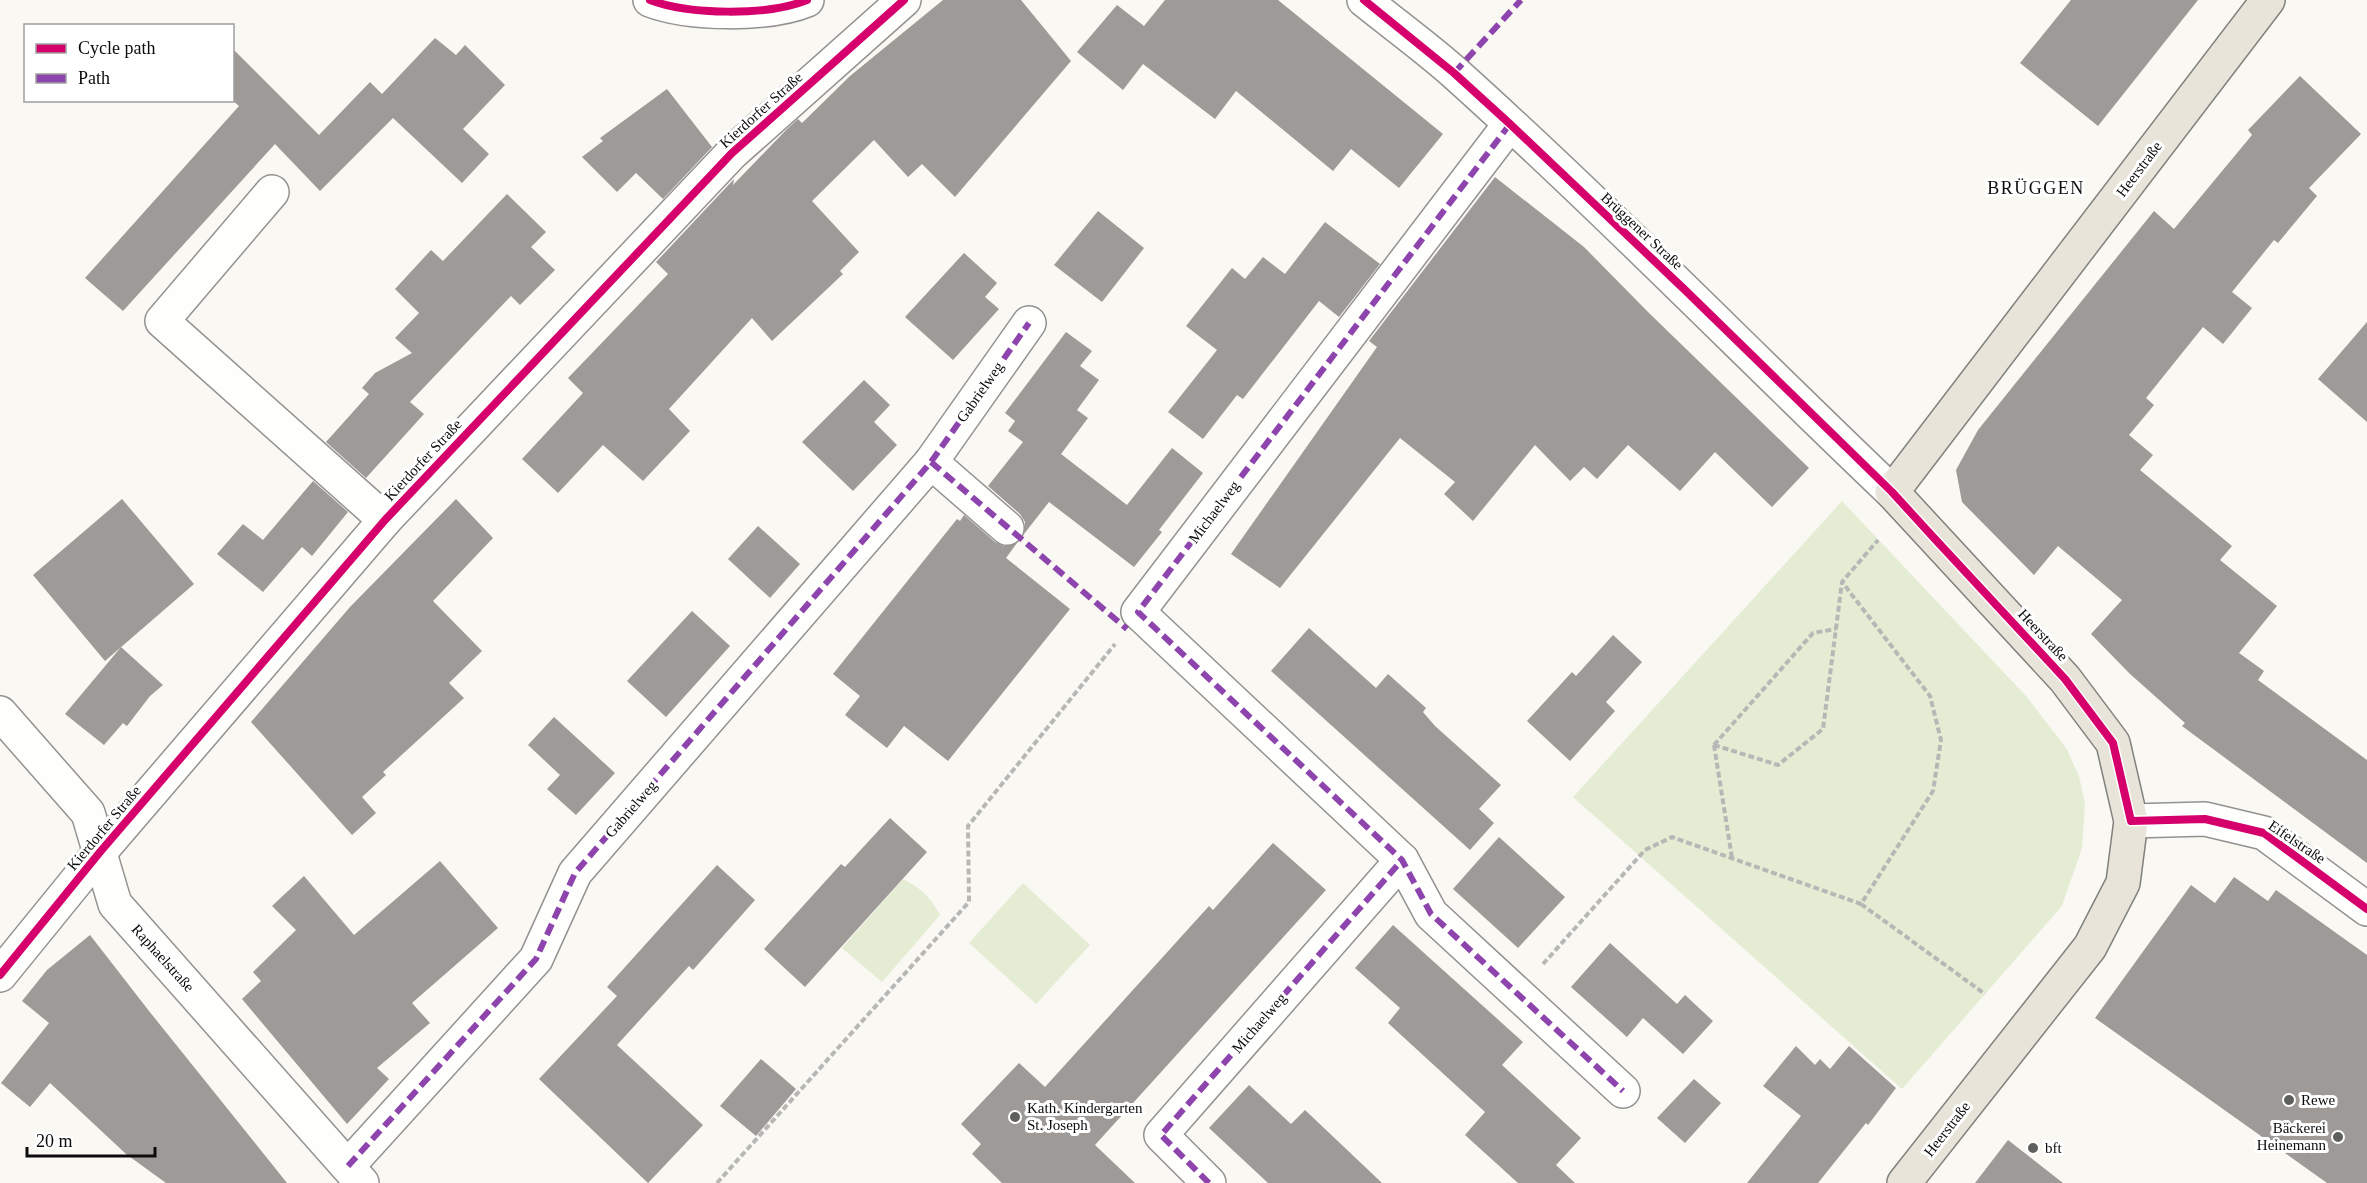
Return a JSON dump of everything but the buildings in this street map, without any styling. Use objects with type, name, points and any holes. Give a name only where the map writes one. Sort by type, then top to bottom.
[{"type":"main road","name":"Heerstraße","points":[[1904,1183],[2090,947],[2123,883],[2131,821],[2113,743],[2065,679],[1892,492],[2268,0]]},
{"type":"street","points":[[650,0],[718,12],[790,7],[807,0]]},
{"type":"street","name":"Kierdorfer Straße","points":[[0,975],[100,852],[385,520],[732,153],[904,0]]},
{"type":"street","name":"Brüggener Straße","points":[[1364,0],[1454,73],[1510,124],[1685,290],[1892,492]]},
{"type":"street","name":"Michaelweg","points":[[1138,612],[1510,124]]},
{"type":"street","points":[[272,192],[162,321],[385,520]]},
{"type":"street","name":"Gabrielweg","points":[[355,1174],[536,959],[576,873],[931,462],[1029,323]]},
{"type":"street","points":[[931,462],[1007,528]]},
{"type":"street","points":[[1138,612],[1402,860],[1431,914],[1623,1091]]},
{"type":"street","name":"Raphaelstraße","points":[[0,713],[88,813],[115,904],[355,1174]]},
{"type":"street","name":"Eifelstraße","points":[[2131,821],[2205,819],[2264,832],[2367,909]]},
{"type":"street","name":"Michaelweg","points":[[1209,1183],[1161,1135],[1402,860]]},
{"type":"path","points":[[1714,745],[1778,765],[1823,729],[1842,582],[1878,540]]},
{"type":"path","points":[[1842,582],[1930,696],[1941,740],[1933,792],[1862,904]]},
{"type":"path","points":[[717,1183],[969,902],[969,826],[1127,629],[1138,612]]},
{"type":"path","points":[[1714,745],[1813,633],[1836,629]]},
{"type":"path","points":[[1714,745],[1732,858]]},
{"type":"path","points":[[1516,994],[1645,850],[1672,837],[1862,904],[1985,994]]},
{"type":"green space","points":[[1842,501],[2026,696],[2066,748],[2079,776],[2085,803],[2082,848],[2062,906],[1902,1089],[1573,797]]},
{"type":"green space","points":[[903,879],[924,894],[940,915],[882,982],[842,948]]},
{"type":"green space","points":[[1023,883],[1090,945],[1036,1004],[969,943]]},
{"type":"marked path","points":[[1454,73],[1521,0]]},
{"type":"marked path","points":[[1510,124],[1138,612],[1402,860],[1431,914],[1623,1091]]},
{"type":"marked path","points":[[348,1166],[536,959],[575,873],[931,462],[1029,323]]},
{"type":"marked path","points":[[931,462],[1127,629]]},
{"type":"marked path","points":[[1209,1183],[1161,1135],[1402,860]]},
{"type":"cycle path","points":[[650,0],[686,9],[728,12],[771,9],[807,0]]},
{"type":"cycle path","points":[[0,975],[100,852],[385,520],[732,153],[904,0]]},
{"type":"cycle path","points":[[1364,0],[1454,73],[1510,124],[1685,290],[1892,492],[2065,679],[2113,743],[2131,821],[2205,819],[2264,833],[2367,909]]},
{"type":"place","name":"Rewe","points":[[2289,1100]]},
{"type":"place","name":"Kath. Kindergarten St. Joseph","points":[[1015,1117]]},
{"type":"place","name":"Bäckerei Heinemann","points":[[2338,1137]]},
{"type":"place","name":"bft","points":[[2033,1148]]},
{"type":"district","name":"BRÜGGEN","points":[[2036,188]]}]
